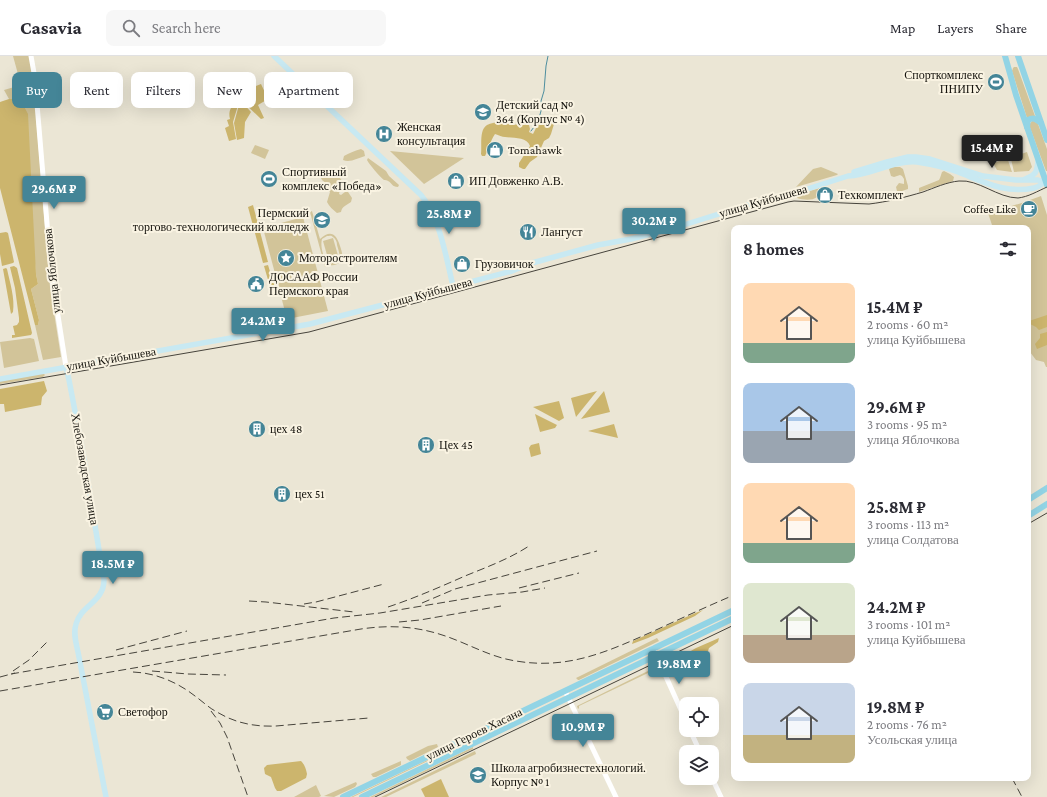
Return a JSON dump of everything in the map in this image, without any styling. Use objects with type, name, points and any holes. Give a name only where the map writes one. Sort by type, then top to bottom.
[{"type":"main road","points":[[274,56],[421,195],[436,221],[454,286]]},
{"type":"main road","points":[[1005,56],[1027,128],[1046,182]]},
{"type":"main road","points":[[1018,56],[1047,140]]},
{"type":"main road","points":[[1009,72],[1010,68],[1014,65],[1022,68]]},
{"type":"main road","points":[[1027,128],[1028,120],[1031,118],[1035,118],[1041,123]]},
{"type":"main road","name":"улица Куйбышева","points":[[0,379],[310,324],[454,286],[598,245],[631,239],[674,228],[761,201],[779,198],[848,176],[855,172],[908,157],[930,159],[983,176],[1038,180],[1046,182]]},
{"type":"main road","points":[[1023,180],[1035,174],[1037,171],[1038,160]]},
{"type":"main road","name":"улица Куйбышева","points":[[848,176],[856,176],[889,166],[915,162],[930,164],[958,172],[986,184],[1007,189],[1022,190],[1034,188],[1039,187],[1046,182]]},
{"type":"main road","name":"Хлебозаводская улица","points":[[66,367],[84,460],[104,580],[102,592],[79,617],[76,623],[75,632],[106,797]]},
{"type":"main road","points":[[1031,498],[1047,488]]},
{"type":"main road","points":[[1031,514],[1047,504],[1039,492]]},
{"type":"main road","name":"улица Героев Хасана","points":[[343,797],[731,611]]},
{"type":"main road","name":"улица Героев Хасана","points":[[362,797],[731,619]]},
{"type":"street","name":"улица Яблочкова","points":[[31,56],[36,92],[50,271],[66,367]]},
{"type":"street","points":[[653,648],[679,705]]},
{"type":"street","points":[[565,690],[616,797]]},
{"type":"street","points":[[715,785],[721,797]]},
{"type":"shaded area","points":[[13,56],[29,56],[32,72],[17,72]]},
{"type":"shaded area","points":[[1014,67],[1017,67],[1018,69],[1035,116],[1027,118],[1012,71]]},
{"type":"shaded area","points":[[261,84],[264,90],[264,101],[258,105],[264,118],[261,119],[249,108],[256,108],[256,86]]},
{"type":"shaded area","points":[[12,88],[12,99],[9,99],[4,90]]},
{"type":"shaded area","points":[[12,99],[12,108],[25,108],[28,114],[36,274],[38,284],[31,289],[39,320],[38,325],[35,325],[0,188],[0,102]]},
{"type":"shaded area","points":[[21,108],[35,108],[50,287],[61,357],[43,360],[35,325],[38,325],[39,320],[31,289],[38,284]]},
{"type":"shaded area","points":[[232,108],[237,108],[233,122],[236,139],[229,141],[225,128],[229,126],[227,120],[230,119]]},
{"type":"shaded area","points":[[238,108],[247,108],[251,112],[245,122],[244,138],[237,140],[234,123]]},
{"type":"shaded area","points":[[555,115],[557,120],[549,138],[544,141],[537,157],[530,162],[525,169],[519,167],[519,163],[530,146],[523,139],[504,137],[495,134],[485,156],[482,156],[481,138],[484,127],[487,125],[499,121],[513,125],[524,123],[529,125],[529,132],[533,134],[541,118]]},
{"type":"shaded area","points":[[1032,121],[1038,124],[1047,149],[1047,171],[1029,125]]},
{"type":"shaded area","points":[[255,145],[269,150],[265,159],[251,153]]},
{"type":"shaded area","points":[[361,149],[364,151],[365,156],[351,161],[343,160],[344,156]]},
{"type":"shaded area","points":[[390,151],[464,158],[424,184]]},
{"type":"shaded area","points":[[1027,152],[1032,167],[1029,171],[1014,172],[1011,159],[1012,157]]},
{"type":"shaded area","points":[[368,158],[386,171],[389,176],[399,185],[398,187],[384,180],[368,162]]},
{"type":"shaded area","points":[[1006,159],[1008,160],[1012,172],[997,170],[993,163]]},
{"type":"shaded area","points":[[821,167],[838,174],[796,187],[813,169]]},
{"type":"shaded area","points":[[891,167],[900,167],[903,169],[908,189],[899,192],[897,191],[896,187],[899,183],[904,184],[904,179],[900,175],[894,177],[891,176],[889,169]]},
{"type":"shaded area","points":[[332,169],[342,181],[339,194],[341,195],[348,192],[352,198],[351,202],[344,207],[341,212],[337,213],[327,202],[330,192],[327,189],[327,184],[321,178],[325,174],[327,175]]},
{"type":"shaded area","points":[[944,171],[954,177],[953,181],[919,192],[919,188],[939,180],[942,172]]},
{"type":"shaded area","points":[[820,188],[822,189],[817,192],[817,197],[813,199],[807,200],[797,198],[796,195]]},
{"type":"shaded area","points":[[1041,196],[1047,215],[1047,367],[1044,362],[1036,360],[1031,353],[1031,225],[992,225],[988,213],[1025,202],[1028,209],[1033,207],[1030,200]]},
{"type":"shaded area","points":[[253,205],[268,262],[263,263],[248,207]]},
{"type":"shaded area","points":[[312,211],[320,239],[327,234],[332,234],[337,238],[342,255],[342,258],[338,264],[327,265],[327,267],[325,267],[310,212]],"holes":[[[327,236],[332,236],[337,242],[339,252],[337,262],[329,263],[324,255],[321,242],[322,239]]]},
{"type":"shaded area","points":[[303,217],[328,311],[287,319],[263,228]]},
{"type":"shaded area","points":[[0,233],[8,233],[14,262],[2,266],[0,254]]},
{"type":"shaded area","points":[[333,238],[339,259],[329,262],[323,241]]},
{"type":"shaded area","points":[[268,265],[275,288],[271,290],[264,266]]},
{"type":"shaded area","points":[[14,266],[17,268],[32,333],[31,335],[12,338],[12,335],[15,335],[13,326],[17,325],[19,322],[15,288],[10,267]]},
{"type":"shaded area","points":[[6,268],[13,296],[13,312],[11,314],[3,269]]},
{"type":"shaded area","points":[[1047,315],[1047,327],[1039,330],[1031,324],[1031,320]]},
{"type":"shaded area","points":[[1047,332],[1047,345],[1037,349],[1035,344],[1040,338],[1040,334]]},
{"type":"shaded area","points":[[30,338],[34,339],[39,361],[4,368],[0,342]]},
{"type":"shaded area","points":[[43,373],[45,375],[43,377],[0,384],[0,380]]},
{"type":"shaded area","points":[[44,381],[47,391],[42,397],[41,405],[5,412],[4,404],[0,404],[0,389]]},
{"type":"shaded area","points":[[597,391],[576,417],[571,398]]},
{"type":"shaded area","points":[[604,391],[610,412],[581,419]]},
{"type":"shaded area","points":[[559,401],[564,418],[559,421],[533,407]]},
{"type":"shaded area","points":[[535,414],[557,425],[555,428],[540,432]]},
{"type":"shaded area","points":[[614,424],[618,438],[588,431]]},
{"type":"shaded area","points":[[539,443],[541,454],[531,457],[529,448],[531,445]]},
{"type":"shaded area","points":[[703,610],[695,616],[632,644],[633,641]]},
{"type":"shaded area","points":[[657,638],[659,641],[579,680],[576,678]]},
{"type":"shaded area","points":[[719,638],[718,642],[709,648],[707,654],[698,657],[698,666],[695,668],[689,652]]},
{"type":"shaded area","points":[[654,668],[656,672],[651,674],[648,673],[579,706],[578,709],[577,706]]},
{"type":"shaded area","points":[[469,740],[469,741],[351,797]]},
{"type":"shaded area","points":[[437,744],[438,747],[410,761],[406,757],[428,746]]},
{"type":"shaded area","points":[[473,747],[473,749],[373,797],[370,797]]},
{"type":"shaded area","points":[[475,751],[476,754],[386,797],[381,797]]},
{"type":"shaded area","points":[[301,761],[306,769],[306,778],[281,791],[277,791],[271,777],[265,774],[264,768],[267,765]]},
{"type":"shaded area","points":[[401,761],[401,765],[376,777],[373,777],[371,774]]},
{"type":"shaded area","points":[[441,779],[449,797],[425,797],[421,789]]},
{"type":"shaded area","points":[[356,782],[357,784],[355,787],[334,797],[324,796]]},
{"type":"shaded area","points":[[316,785],[321,796],[294,797]]},
{"type":"waterway","points":[[531,131],[535,122],[539,118],[541,111],[541,101],[544,91],[548,56]]},
{"type":"tram line","points":[[0,385],[309,332],[788,202],[869,204],[923,192],[945,184],[959,181],[973,183],[1003,195],[1018,198],[1047,187]]},
{"type":"tram line","points":[[1031,522],[1047,513]]},
{"type":"tram line","points":[[375,797],[731,626]]},
{"type":"railway","points":[[388,607],[498,562],[529,546]]},
{"type":"railway","points":[[422,603],[455,589],[597,551]]},
{"type":"railway","points":[[519,588],[579,573]]},
{"type":"railway","points":[[304,604],[384,584]]},
{"type":"railway","points":[[11,674],[334,618],[380,613],[488,595],[545,588]]},
{"type":"railway","points":[[0,691],[361,629],[386,627],[421,629],[456,640],[508,660],[535,663],[571,661],[588,657],[622,645],[731,596]]},
{"type":"railway","points":[[249,601],[354,612]]},
{"type":"railway","points":[[399,622],[420,620],[501,606]]},
{"type":"railway","points":[[116,650],[187,631]]},
{"type":"railway","points":[[13,671],[29,660],[49,640]]},
{"type":"railway","points":[[152,671],[226,675]]},
{"type":"railway","points":[[133,672],[150,674],[166,679],[188,691],[224,716],[245,724],[276,726],[369,718]]},
{"type":"railway","points":[[0,677],[15,673]]},
{"type":"railway","points":[[211,711],[220,723],[227,737],[248,797]]},
{"type":"railway","points":[[1014,781],[1022,797]]},
{"type":"place","name":"Спорткомплекс ПНИПУ","points":[[996,82]]},
{"type":"place","name":"Детский сад № 364 (Корпус № 4)","points":[[483,112]]},
{"type":"place","name":"Женская консультация","points":[[384,134]]},
{"type":"place","name":"Tomahawk","points":[[495,150]]},
{"type":"place","name":"Спортивный комплекс «Победа»","points":[[269,179]]},
{"type":"place","name":"ИП Довженко А.В.","points":[[456,181]]},
{"type":"place","name":"Техкомплект","points":[[825,195]]},
{"type":"place","name":"Coffee Like","points":[[1029,209]]},
{"type":"place","name":"Пермский торгово-технологический колледж","points":[[322,220]]},
{"type":"place","name":"Лангуст","points":[[528,232]]},
{"type":"place","name":"Моторостроителям","points":[[286,258]]},
{"type":"place","name":"Грузовичок","points":[[462,264]]},
{"type":"place","name":"ДОСААФ России Пермского края","points":[[256,284]]},
{"type":"place","name":"цех 48","points":[[257,429]]},
{"type":"place","name":"Цех 45","points":[[426,445]]},
{"type":"place","name":"цех 51","points":[[282,494]]},
{"type":"place","name":"Светофор","points":[[105,712]]},
{"type":"place","name":"Школа агробизнестехнологий. Корпус № 1","points":[[478,775]]}]
